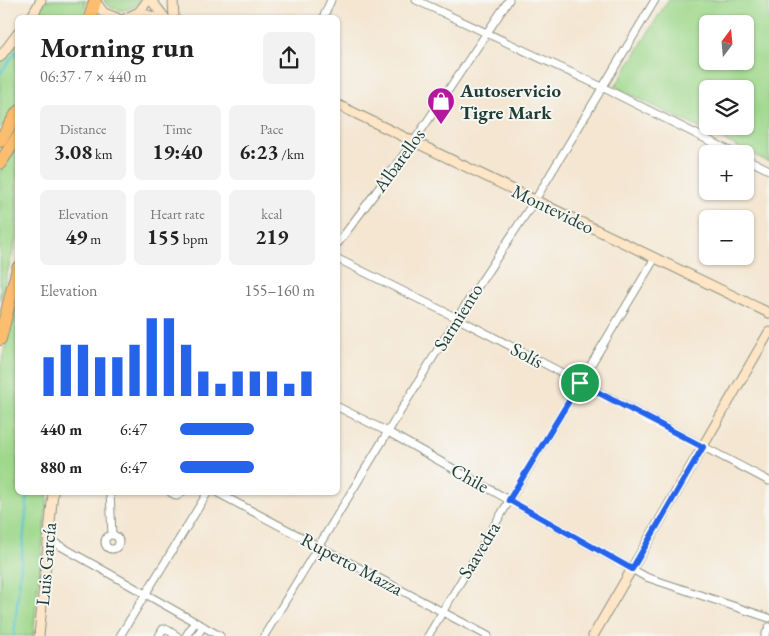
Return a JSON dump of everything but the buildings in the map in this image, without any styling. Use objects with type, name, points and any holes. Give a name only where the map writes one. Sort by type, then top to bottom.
[{"type":"highway","points":[[91,15],[94,1]]},
{"type":"highway","points":[[0,141],[15,117]]},
{"type":"highway","points":[[0,163],[15,140]]},
{"type":"highway","points":[[0,339],[15,279]]},
{"type":"street","points":[[26,15],[34,0]]},
{"type":"street","points":[[33,15],[41,0]]},
{"type":"street","points":[[132,15],[144,8],[150,0],[162,15]]},
{"type":"street","points":[[173,0],[174,15]]},
{"type":"street","points":[[324,15],[332,0]]},
{"type":"street","points":[[416,0],[718,145]]},
{"type":"street","name":"Albarellos","points":[[340,240],[414,141],[509,0]]},
{"type":"street","name":"Sarmiento","points":[[264,636],[457,318],[535,200],[655,0]]},
{"type":"street","points":[[94,1],[104,12],[110,15]]},
{"type":"street","points":[[138,12],[149,15]]},
{"type":"street","points":[[0,56],[15,37]]},
{"type":"street","name":"Montevideo","points":[[340,106],[769,313]]},
{"type":"street","points":[[754,162],[769,170]]},
{"type":"street","name":"Saavedra","points":[[428,636],[655,258]]},
{"type":"street","name":"Solís","points":[[340,260],[457,318],[769,480]]},
{"type":"street","points":[[593,636],[769,332]]},
{"type":"street","name":"Chile","points":[[340,408],[388,432],[646,577],[769,618]]},
{"type":"street","name":"Luis García","points":[[39,636],[53,495]]},
{"type":"street","points":[[110,495],[112,535]]},
{"type":"street","points":[[120,636],[206,495]]},
{"type":"street","name":"Ruperto Mazza","points":[[222,495],[488,636]]},
{"type":"street","points":[[48,539],[220,636]]},
{"type":"street","points":[[186,636],[194,622]]},
{"type":"street","points":[[197,636],[203,626]]},
{"type":"street","points":[[764,636],[769,627]]},
{"type":"street","points":[[159,636],[163,629],[166,629],[178,636]]},
{"type":"green space","points":[[46,0],[85,0],[85,15],[38,15]]},
{"type":"green space","points":[[103,0],[141,0],[132,7],[117,10],[107,5]]},
{"type":"green space","points":[[668,0],[769,0],[769,162],[754,155],[754,145],[734,145],[714,135],[754,135],[754,80],[699,80],[699,128],[615,87]]},
{"type":"green space","points":[[15,43],[15,108],[0,129],[0,64]]},
{"type":"green space","points":[[15,147],[15,244],[0,301],[0,171]]},
{"type":"green space","points":[[15,308],[15,495],[48,495],[33,636],[0,636],[0,371]]},
{"type":"waterway","points":[[0,74],[15,53]]},
{"type":"waterway","points":[[14,636],[28,495]]},
{"type":"place","name":"Autoservicio Tigre Mark","points":[[441,125]]},
{"type":"route","points":[[580,383],[703,447],[632,569],[509,500],[580,383]]}]
